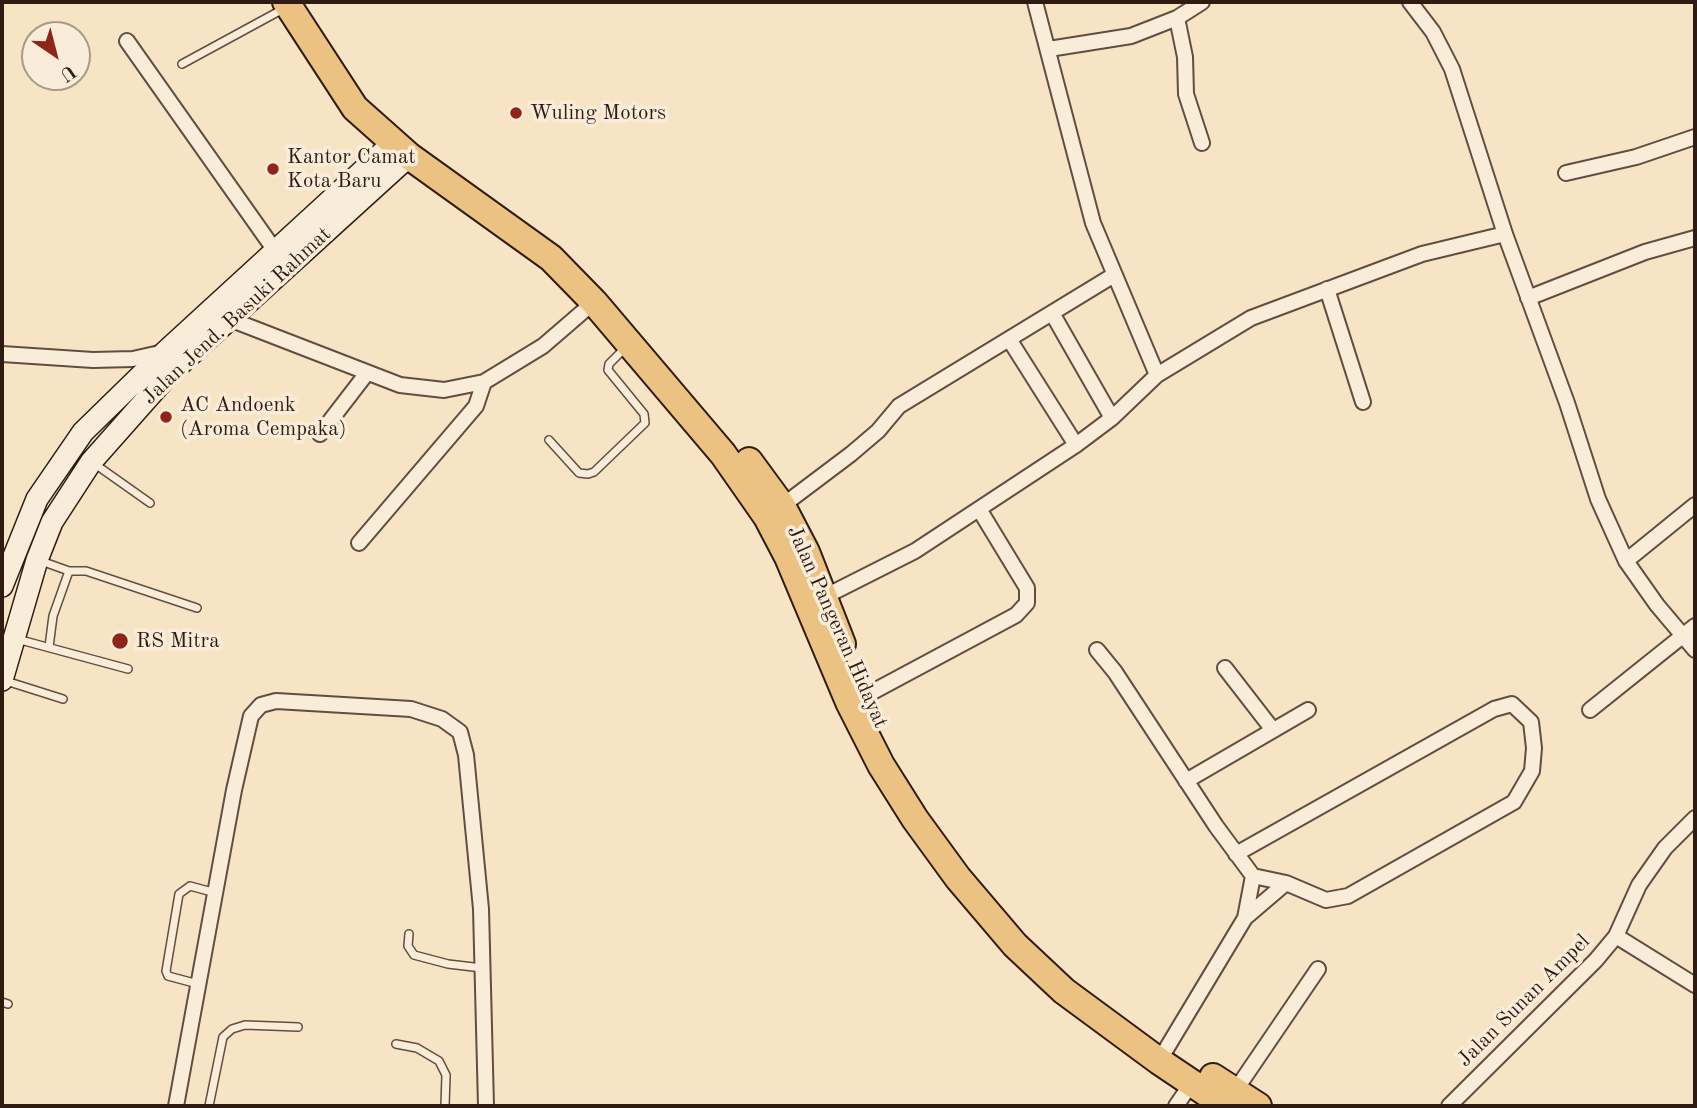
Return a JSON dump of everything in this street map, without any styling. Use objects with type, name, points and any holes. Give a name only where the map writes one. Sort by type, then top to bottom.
[{"type":"highway","name":"Jalan Pangeran Hidayat","points":[[288,4],[325,57],[340,67],[406,144],[551,258],[594,302],[723,454],[767,517],[815,601],[915,819],[951,868],[1015,945],[1064,992],[1231,1099]]},
{"type":"highway","name":"Jalan Pangeran Hidayat","points":[[406,144],[564,247],[604,290],[738,446],[782,506],[806,552],[815,601]]},
{"type":"highway","name":"Jalan Pangeran Hidayat","points":[[1163,1054],[1191,1083],[1231,1099],[1258,1106]]},
{"type":"main road","name":"Jalan Jend. Basuki Rahmat","points":[[2,586],[37,499],[83,432],[165,352],[276,252],[406,144]]},
{"type":"main road","name":"Jalan Jend. Basuki Rahmat","points":[[2,680],[7,637],[52,522],[92,462],[168,375],[232,320],[406,144]]},
{"type":"street","points":[[1035,2],[1093,223],[1157,375]]},
{"type":"street","points":[[1049,49],[1131,36],[1177,18],[1202,2]]},
{"type":"street","points":[[1410,2],[1433,32],[1452,69],[1504,234],[1598,499],[1626,561],[1657,605],[1695,650]]},
{"type":"street","points":[[1177,18],[1185,57],[1186,94],[1202,143]]},
{"type":"street","points":[[127,41],[276,252]]},
{"type":"street","points":[[1566,173],[1636,157],[1695,137]]},
{"type":"street","points":[[815,601],[915,551],[1076,446],[1112,418],[1157,375],[1251,318],[1422,254],[1504,234]]},
{"type":"street","points":[[1528,298],[1645,252],[1695,238]]},
{"type":"street","points":[[782,506],[860,447],[899,406],[1114,275]]},
{"type":"street","points":[[1327,289],[1363,402]]},
{"type":"street","points":[[232,320],[400,386],[444,390],[484,382],[543,346],[594,302]]},
{"type":"street","points":[[1052,313],[1112,418]]},
{"type":"street","points":[[1009,339],[1076,446]]},
{"type":"street","points":[[2,354],[93,360],[133,359],[165,352]]},
{"type":"street","points":[[320,434],[367,373]]},
{"type":"street","points":[[359,543],[476,406],[484,382]]},
{"type":"street","points":[[1626,561],[1695,505]]},
{"type":"street","points":[[866,714],[1016,615],[1027,603],[1027,588],[979,509]]},
{"type":"street","points":[[1590,710],[1695,626]]},
{"type":"street","points":[[1097,650],[1236,854],[1252,876],[1286,883],[1326,900],[1349,896],[1514,802],[1532,771],[1534,748],[1531,722],[1512,704],[1494,709],[1236,854]]},
{"type":"street","points":[[1225,668],[1273,730]]},
{"type":"street","points":[[176,1106],[234,790],[251,716],[261,705],[276,701],[411,709],[442,719],[460,732],[466,755],[481,909],[485,1106]]},
{"type":"street","points":[[1186,780],[1308,710]]},
{"type":"street","name":"Jalan Sunan Ampel","points":[[1449,1106],[1596,960],[1616,936],[1639,885],[1665,848],[1695,818]]},
{"type":"street","points":[[1245,918],[1252,876]]},
{"type":"street","points":[[1163,1054],[1245,918],[1286,883]]},
{"type":"street","points":[[1616,936],[1695,985]]},
{"type":"street","points":[[1231,1099],[1318,970]]},
{"type":"street","points":[[1176,1106],[1191,1083]]},
{"type":"lane","points":[[182,64],[288,4]]},
{"type":"lane","points":[[549,440],[579,472],[587,474],[594,472],[645,423],[644,414],[608,370],[609,365],[630,343]]},
{"type":"lane","points":[[92,462],[150,503]]},
{"type":"lane","points":[[37,560],[69,571],[86,571],[197,608]]},
{"type":"lane","points":[[49,647],[53,616],[69,571]]},
{"type":"lane","points":[[7,637],[128,669]]},
{"type":"lane","points":[[2,680],[63,699]]},
{"type":"lane","points":[[199,984],[168,976],[166,971],[179,894],[190,886],[216,893]]},
{"type":"lane","points":[[409,934],[408,946],[414,955],[448,964],[482,968]]},
{"type":"lane","points":[[209,1106],[223,1037],[232,1029],[245,1025],[298,1027]]},
{"type":"lane","points":[[396,1044],[417,1048],[439,1061],[446,1075],[445,1106]]},
{"type":"place","name":"Wuling Motors","points":[[516,113]]},
{"type":"place","name":"Kantor Camat Kota Baru","points":[[273,169]]},
{"type":"place","name":"AC Andoenk (Aroma Cempaka)","points":[[166,417]]},
{"type":"place","name":"RS Mitra","points":[[120,641]]}]
